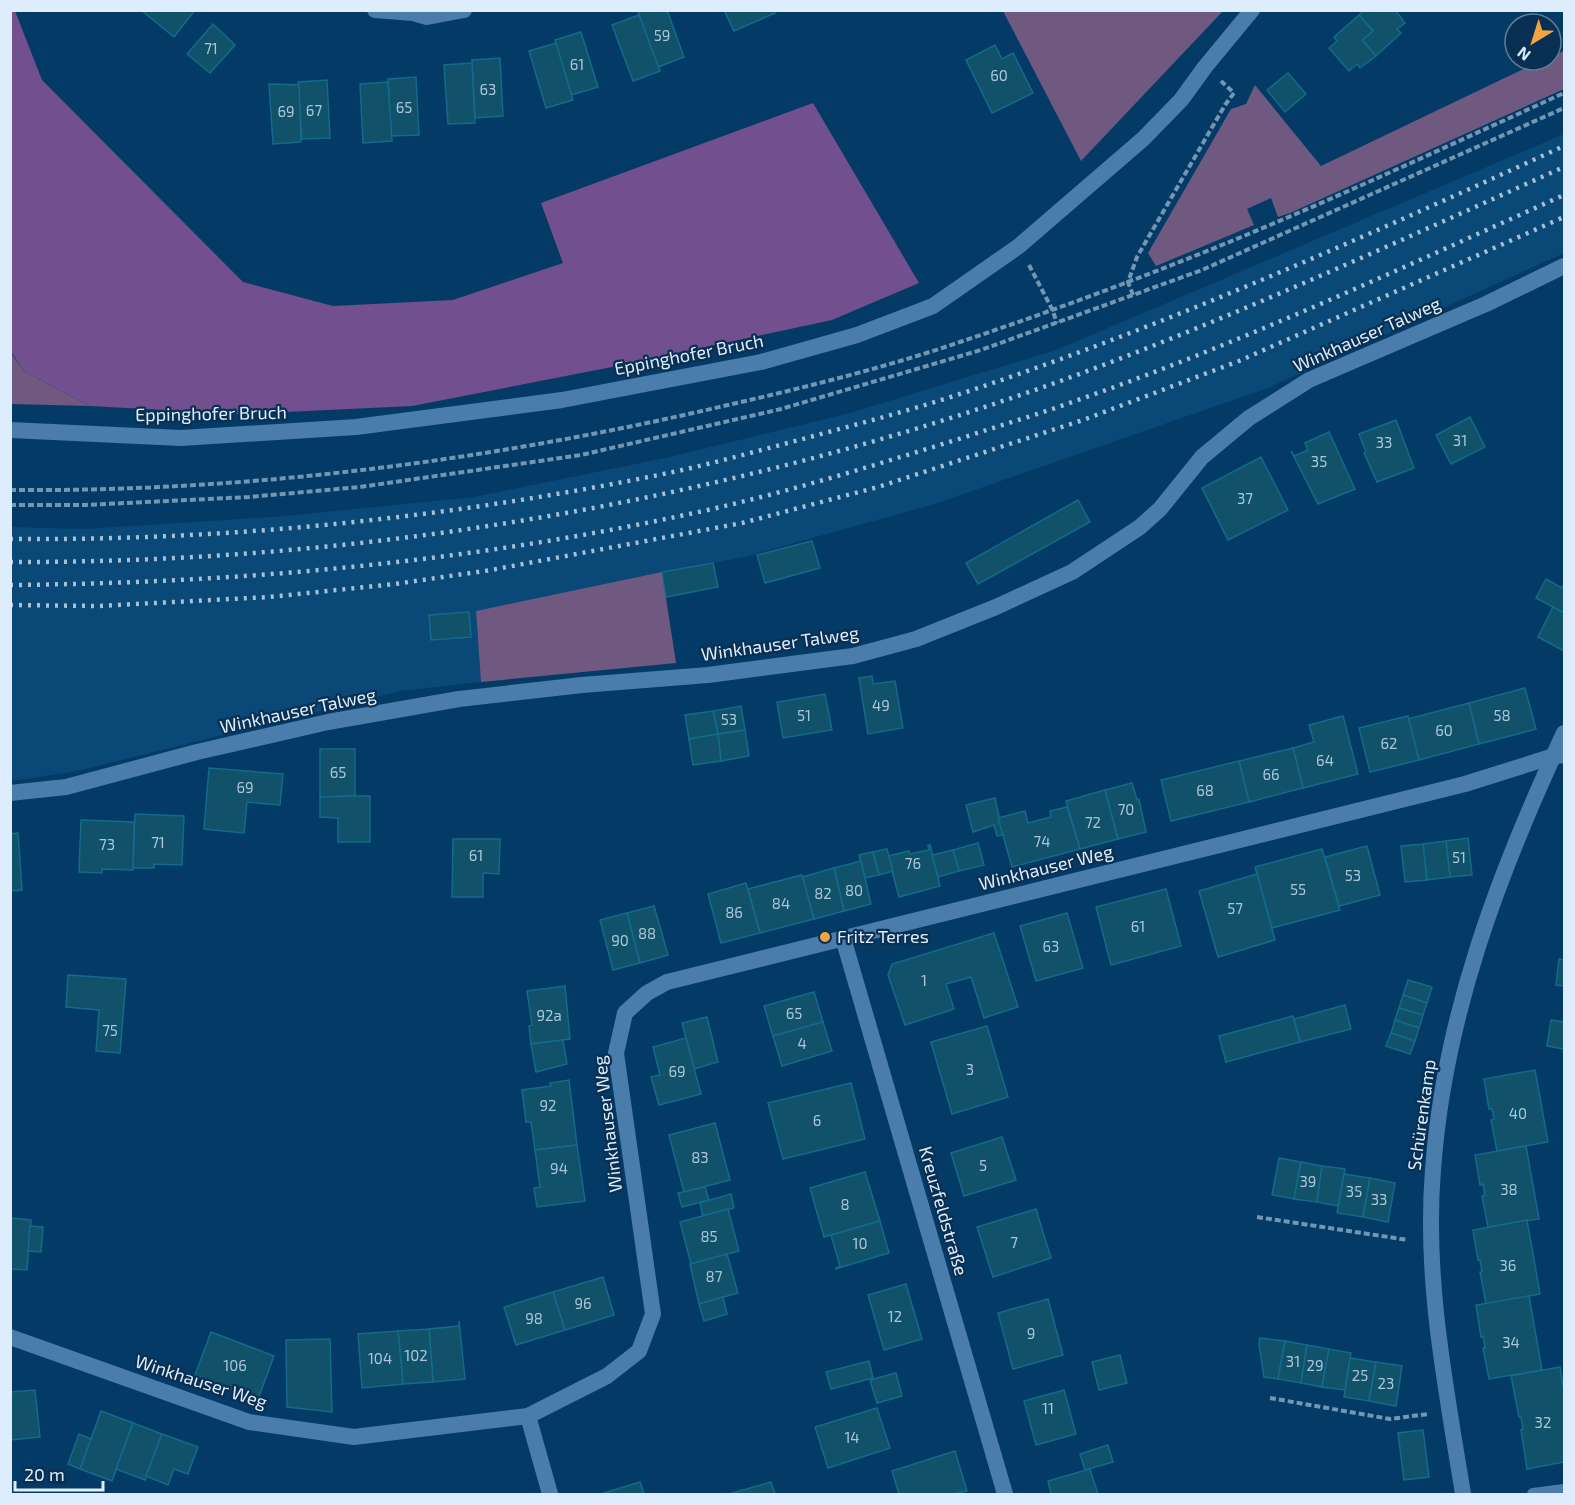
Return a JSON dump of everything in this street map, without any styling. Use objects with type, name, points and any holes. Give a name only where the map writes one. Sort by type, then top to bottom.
[{"type":"street","points":[[375,10],[413,13],[427,17],[464,10]]},
{"type":"street","name":"Eppinghofer Bruch","points":[[10,430],[181,438],[356,428],[562,400],[761,362],[857,335],[933,306],[1019,246],[1143,139],[1181,100],[1252,10]]},
{"type":"street","name":"Winkhauser Talweg","points":[[10,793],[66,787],[197,752],[318,725],[448,701],[582,685],[708,675],[853,656],[915,639],[996,607],[1072,572],[1140,527],[1160,509],[1202,457],[1249,418],[1309,380],[1486,304],[1564,266]]},
{"type":"street","points":[[1559,756],[1564,733]]},
{"type":"street","name":"Winkhauser Weg","points":[[10,1336],[249,1422],[354,1437],[528,1416],[607,1376],[639,1351],[653,1314],[616,1053],[626,1013],[647,993],[667,982],[1465,784],[1559,756]]},
{"type":"street","name":"Schürenkamp","points":[[1463,1494],[1439,1347],[1432,1244],[1432,1171],[1448,1061],[1460,1006],[1478,942],[1512,853],[1559,756]]},
{"type":"street","name":"Kreuzfeldstraße","points":[[843,938],[1005,1494]]},
{"type":"street","points":[[528,1416],[550,1494]]},
{"type":"lane","points":[[1533,1494],[1564,1490]]},
{"type":"path","points":[[1133,295],[1128,282],[1137,257],[1234,93],[1205,67]]},
{"type":"path","points":[[10,505],[85,505],[249,498],[360,487],[581,455],[781,409],[981,350],[1202,270],[1564,108]]},
{"type":"path","points":[[1019,246],[1057,323]]},
{"type":"path","points":[[1257,1217],[1432,1244]]},
{"type":"path","points":[[1270,1398],[1390,1419],[1450,1411]]},
{"type":"shaded area","points":[[10,11],[15,11],[42,80],[243,282],[333,306],[453,300],[563,263],[541,203],[813,103],[919,283],[832,320],[607,368],[412,406],[241,414],[89,406],[24,371],[11,352]]},
{"type":"shaded area","points":[[1003,11],[1223,11],[1081,161]]},
{"type":"shaded area","points":[[1563,51],[1564,89],[1290,213],[1278,217],[1271,198],[1247,209],[1254,225],[1156,266],[1148,253],[1231,109],[1246,104],[1255,85],[1321,166],[1518,72],[1563,72]]},
{"type":"shaded area","points":[[1564,134],[1564,253],[1268,388],[935,504],[748,556],[476,611],[481,682],[400,691],[78,771],[11,781],[11,527],[85,529],[285,516],[474,497],[665,458],[850,413],[1056,350]]},
{"type":"shaded area","points":[[10,352],[24,371],[89,406],[11,404]]},
{"type":"shaded area","points":[[662,572],[676,663],[481,682],[476,611]]},
{"type":"building","points":[[141,10],[195,10],[174,37]]},
{"type":"building","points":[[667,10],[684,57],[658,67],[638,12]]},
{"type":"building","points":[[724,10],[774,10],[775,13],[734,31]]},
{"type":"building","points":[[1365,10],[1395,10],[1405,23],[1397,29],[1401,33],[1376,56],[1362,40],[1373,31],[1359,15]]},
{"type":"building","points":[[639,15],[660,71],[633,81],[612,25]]},
{"type":"building","points":[[1359,15],[1373,31],[1362,40],[1376,56],[1360,68],[1357,64],[1349,71],[1329,48],[1337,41],[1334,37]]},
{"type":"building","points":[[213,24],[235,45],[210,73],[187,54]]},
{"type":"building","points":[[581,32],[598,87],[571,95],[555,40]]},
{"type":"building","points":[[556,43],[573,100],[546,108],[529,51]]},
{"type":"building","points":[[995,45],[1002,59],[1013,53],[1033,93],[992,113],[966,60]]},
{"type":"building","points":[[500,58],[503,116],[475,118],[472,60]]},
{"type":"building","points":[[472,63],[475,123],[448,124],[444,65]]},
{"type":"building","points":[[1288,73],[1306,94],[1285,112],[1267,90]]},
{"type":"building","points":[[416,77],[419,135],[391,136],[388,79]]},
{"type":"building","points":[[327,80],[330,138],[302,139],[298,82]]},
{"type":"building","points":[[388,82],[392,141],[363,143],[360,84]]},
{"type":"building","points":[[269,84],[299,85],[301,142],[273,144]]},
{"type":"building","points":[[1470,417],[1485,447],[1451,464],[1436,435]]},
{"type":"building","points":[[1396,420],[1414,468],[1377,482],[1364,453],[1366,452],[1359,434]]},
{"type":"building","points":[[1329,432],[1355,489],[1318,504],[1291,451],[1294,456],[1308,450],[1305,443]]},
{"type":"building","points":[[1261,457],[1288,510],[1228,540],[1202,488]]},
{"type":"building","points":[[1078,500],[1090,522],[978,584],[966,563]]},
{"type":"building","points":[[812,541],[820,568],[765,583],[757,555]]},
{"type":"building","points":[[713,563],[718,587],[666,597],[662,572]]},
{"type":"building","points":[[1546,579],[1562,588],[1564,584],[1564,613],[1536,598]]},
{"type":"building","points":[[1553,607],[1564,613],[1564,651],[1538,637]]},
{"type":"building","points":[[469,612],[471,637],[431,640],[429,615]]},
{"type":"building","points":[[872,676],[873,684],[895,681],[903,728],[868,734],[859,678]]},
{"type":"building","points":[[1525,688],[1536,729],[1479,744],[1469,703]]},
{"type":"building","points":[[825,694],[832,730],[783,738],[777,702]]},
{"type":"building","points":[[1469,703],[1479,744],[1419,760],[1408,719]]},
{"type":"building","points":[[741,706],[745,730],[718,734],[713,711]]},
{"type":"building","points":[[713,711],[718,734],[689,739],[685,715]]},
{"type":"building","points":[[1343,716],[1358,774],[1303,788],[1293,748],[1314,742],[1309,725]]},
{"type":"building","points":[[1408,716],[1419,760],[1370,772],[1359,728]]},
{"type":"building","points":[[745,730],[749,756],[721,761],[718,734]]},
{"type":"building","points":[[718,734],[721,761],[693,765],[689,739]]},
{"type":"building","points":[[1293,748],[1303,788],[1249,802],[1239,761]]},
{"type":"building","points":[[320,749],[355,749],[355,796],[320,797]]},
{"type":"building","points":[[1239,761],[1249,802],[1171,821],[1161,780]]},
{"type":"building","points":[[209,768],[283,774],[280,805],[247,802],[244,833],[204,829]]},
{"type":"building","points":[[1132,783],[1137,800],[1139,799],[1146,832],[1118,839],[1105,790]]},
{"type":"building","points":[[1105,790],[1118,839],[1080,849],[1066,801]]},
{"type":"building","points":[[370,796],[370,842],[338,842],[338,818],[320,817],[320,797]]},
{"type":"building","points":[[995,798],[1003,835],[997,836],[994,825],[973,832],[966,805]]},
{"type":"building","points":[[1067,807],[1080,849],[1012,867],[998,818],[1025,811],[1028,823],[1051,817],[1050,811]]},
{"type":"building","points":[[135,814],[184,816],[182,865],[154,864],[154,868],[133,868]]},
{"type":"building","points":[[81,820],[134,822],[133,870],[102,869],[102,873],[79,872]]},
{"type":"building","points":[[18,833],[22,890],[11,891],[10,834]]},
{"type":"building","points":[[1468,838],[1472,875],[1450,877],[1446,841]]},
{"type":"building","points":[[453,839],[500,839],[499,874],[483,873],[483,897],[452,897]]},
{"type":"building","points":[[1446,841],[1450,877],[1427,880],[1423,844]]},
{"type":"building","points":[[978,843],[984,865],[959,871],[953,850]]},
{"type":"building","points":[[1423,844],[1427,880],[1405,882],[1401,846]]},
{"type":"building","points":[[928,845],[930,845],[940,886],[899,897],[888,856],[909,851],[910,854],[929,850]]},
{"type":"building","points":[[1367,846],[1380,895],[1339,906],[1325,857]]},
{"type":"building","points":[[887,849],[893,871],[879,875],[873,852]]},
{"type":"building","points":[[1322,849],[1340,910],[1272,928],[1255,867]]},
{"type":"building","points":[[953,850],[959,871],[938,877],[932,855]]},
{"type":"building","points":[[873,852],[879,875],[865,878],[859,855]]},
{"type":"building","points":[[861,861],[871,904],[844,911],[834,868]]},
{"type":"building","points":[[834,868],[844,911],[814,919],[802,877]]},
{"type":"building","points":[[1257,874],[1275,940],[1218,957],[1199,891]]},
{"type":"building","points":[[802,875],[814,919],[760,933],[748,889]]},
{"type":"building","points":[[746,883],[760,933],[721,943],[708,894]]},
{"type":"building","points":[[1166,889],[1181,946],[1111,965],[1096,907]]},
{"type":"building","points":[[654,906],[668,955],[640,963],[627,913]]},
{"type":"building","points":[[627,913],[640,963],[613,970],[600,920]]},
{"type":"building","points":[[1067,913],[1083,968],[1036,981],[1020,926]]},
{"type":"building","points":[[994,933],[1018,1007],[984,1018],[971,977],[946,984],[954,1009],[905,1025],[888,975],[892,964]]},
{"type":"building","points":[[1559,959],[1564,960],[1564,986],[1556,985]]},
{"type":"building","points":[[68,975],[126,979],[120,1053],[96,1051],[99,1010],[66,1007]]},
{"type":"building","points":[[1408,980],[1432,987],[1427,1003],[1403,995]]},
{"type":"building","points":[[565,986],[570,1039],[531,1044],[529,1026],[532,1025],[527,991]]},
{"type":"building","points":[[814,992],[823,1022],[773,1036],[764,1006]]},
{"type":"building","points":[[1403,995],[1427,1003],[1423,1015],[1399,1008]]},
{"type":"building","points":[[1345,1005],[1351,1029],[1300,1042],[1294,1019]]},
{"type":"building","points":[[1399,1008],[1423,1015],[1419,1028],[1395,1020]]},
{"type":"building","points":[[1293,1016],[1300,1042],[1226,1062],[1219,1036]]},
{"type":"building","points":[[707,1017],[718,1062],[694,1069],[682,1023]]},
{"type":"building","points":[[1395,1020],[1419,1028],[1415,1041],[1391,1033]]},
{"type":"building","points":[[1551,1020],[1564,1022],[1564,1049],[1547,1046]]},
{"type":"building","points":[[823,1022],[832,1051],[782,1066],[773,1036]]},
{"type":"building","points":[[987,1026],[1008,1097],[952,1114],[931,1042]]},
{"type":"building","points":[[1391,1033],[1415,1041],[1410,1054],[1386,1046]]},
{"type":"building","points":[[686,1038],[701,1094],[659,1105],[651,1077],[660,1075],[653,1047]]},
{"type":"building","points":[[563,1040],[567,1064],[536,1072],[531,1044]]},
{"type":"building","points":[[1535,1070],[1548,1142],[1497,1151],[1491,1120],[1494,1119],[1492,1109],[1489,1109],[1484,1079]]},
{"type":"building","points":[[569,1080],[577,1145],[535,1150],[531,1122],[526,1122],[522,1090],[551,1086],[550,1083]]},
{"type":"building","points":[[851,1083],[865,1139],[783,1159],[768,1103]]},
{"type":"building","points":[[715,1123],[730,1180],[684,1192],[669,1135]]},
{"type":"building","points":[[1002,1137],[1016,1180],[964,1196],[951,1153]]},
{"type":"building","points":[[577,1145],[585,1201],[537,1207],[534,1188],[540,1187],[535,1150]]},
{"type":"building","points":[[1526,1146],[1539,1219],[1488,1227],[1482,1196],[1485,1195],[1483,1184],[1480,1185],[1475,1155]]},
{"type":"building","points":[[1279,1158],[1301,1162],[1294,1199],[1272,1195]]},
{"type":"building","points":[[1301,1162],[1322,1166],[1317,1202],[1294,1199]]},
{"type":"building","points":[[1322,1166],[1345,1169],[1338,1206],[1317,1202]]},
{"type":"building","points":[[865,1172],[880,1221],[824,1237],[810,1188]]},
{"type":"building","points":[[1344,1174],[1370,1178],[1363,1217],[1337,1213]]},
{"type":"building","points":[[1370,1178],[1395,1183],[1388,1222],[1363,1217]]},
{"type":"building","points":[[705,1187],[709,1200],[682,1207],[678,1193]]},
{"type":"building","points":[[731,1194],[734,1208],[703,1216],[700,1203]]},
{"type":"building","points":[[728,1209],[739,1251],[691,1264],[680,1222]]},
{"type":"building","points":[[1036,1209],[1051,1258],[993,1277],[977,1227]]},
{"type":"building","points":[[10,1218],[31,1220],[27,1270],[10,1269]]},
{"type":"building","points":[[1527,1220],[1540,1294],[1486,1304],[1473,1230]]},
{"type":"building","points":[[880,1221],[889,1253],[835,1269],[840,1266],[831,1235]]},
{"type":"building","points":[[30,1226],[43,1227],[41,1252],[28,1251]]},
{"type":"building","points":[[727,1254],[738,1293],[699,1304],[690,1264]]},
{"type":"building","points":[[603,1277],[614,1315],[565,1330],[553,1292]]},
{"type":"building","points":[[906,1284],[922,1339],[884,1350],[868,1295]]},
{"type":"building","points":[[553,1292],[565,1330],[516,1345],[504,1307]]},
{"type":"building","points":[[1529,1296],[1542,1370],[1489,1379],[1476,1305]]},
{"type":"building","points":[[723,1297],[727,1314],[704,1321],[699,1304]]},
{"type":"building","points":[[1048,1299],[1063,1355],[1013,1369],[998,1313]]},
{"type":"building","points":[[459,1321],[465,1379],[433,1382],[429,1329],[459,1326]]},
{"type":"building","points":[[429,1329],[433,1382],[403,1384],[398,1331]]},
{"type":"building","points":[[398,1331],[403,1384],[362,1388],[358,1334]]},
{"type":"building","points":[[211,1332],[274,1356],[258,1399],[195,1375]]},
{"type":"building","points":[[1260,1338],[1285,1341],[1278,1379],[1264,1377]]},
{"type":"building","points":[[330,1339],[332,1412],[287,1407],[286,1340]]},
{"type":"building","points":[[1285,1341],[1307,1345],[1301,1383],[1278,1379]]},
{"type":"building","points":[[1307,1345],[1329,1349],[1322,1387],[1301,1383]]},
{"type":"building","points":[[1329,1349],[1351,1353],[1345,1390],[1322,1387]]},
{"type":"building","points":[[1120,1355],[1127,1383],[1099,1390],[1092,1362]]},
{"type":"building","points":[[1350,1358],[1376,1362],[1369,1401],[1344,1397]]},
{"type":"building","points":[[869,1361],[873,1378],[831,1389],[826,1372]]},
{"type":"building","points":[[1376,1362],[1402,1366],[1396,1406],[1369,1401]]},
{"type":"building","points":[[1560,1367],[1564,1392],[1564,1462],[1527,1469],[1521,1417],[1519,1417],[1511,1376]]},
{"type":"building","points":[[896,1373],[902,1396],[877,1403],[870,1380]]},
{"type":"building","points":[[35,1390],[40,1437],[10,1440],[10,1392]]},
{"type":"building","points":[[1064,1390],[1076,1434],[1036,1445],[1024,1401]]},
{"type":"building","points":[[877,1408],[890,1448],[828,1468],[815,1427]]},
{"type":"building","points":[[101,1411],[133,1423],[112,1481],[80,1469]]},
{"type":"building","points":[[133,1423],[162,1434],[145,1480],[116,1469]]},
{"type":"building","points":[[1423,1430],[1429,1477],[1404,1480],[1398,1433]]},
{"type":"building","points":[[79,1434],[91,1439],[80,1469],[68,1464]]},
{"type":"building","points":[[162,1434],[198,1447],[188,1474],[174,1469],[168,1485],[146,1476]]},
{"type":"building","points":[[1108,1445],[1113,1462],[1085,1470],[1080,1454]]},
{"type":"building","points":[[955,1451],[967,1491],[954,1494],[899,1494],[892,1471]]},
{"type":"building","points":[[1090,1469],[1098,1494],[1051,1494],[1048,1481]]},
{"type":"building","points":[[640,1482],[644,1494],[601,1494]]},
{"type":"building","points":[[771,1482],[775,1494],[729,1494]]},
{"type":"railway","points":[[10,539],[93,539],[260,531],[427,514],[592,488],[720,461],[943,400],[1040,367],[1267,278],[1564,146]]},
{"type":"railway","points":[[10,562],[144,559],[278,551],[412,537],[545,517],[677,491],[807,460],[936,423],[1127,356],[1315,278],[1564,167]]},
{"type":"railway","points":[[10,585],[263,575],[431,558],[597,532],[680,516],[787,490],[1049,410],[1201,354],[1323,303],[1564,195]]},
{"type":"railway","points":[[10,605],[98,606],[269,597],[395,584],[491,570],[742,523],[878,487],[1083,420],[1239,361],[1564,217]]},
{"type":"place","name":"Fritz Terres","points":[[825,937]]}]
